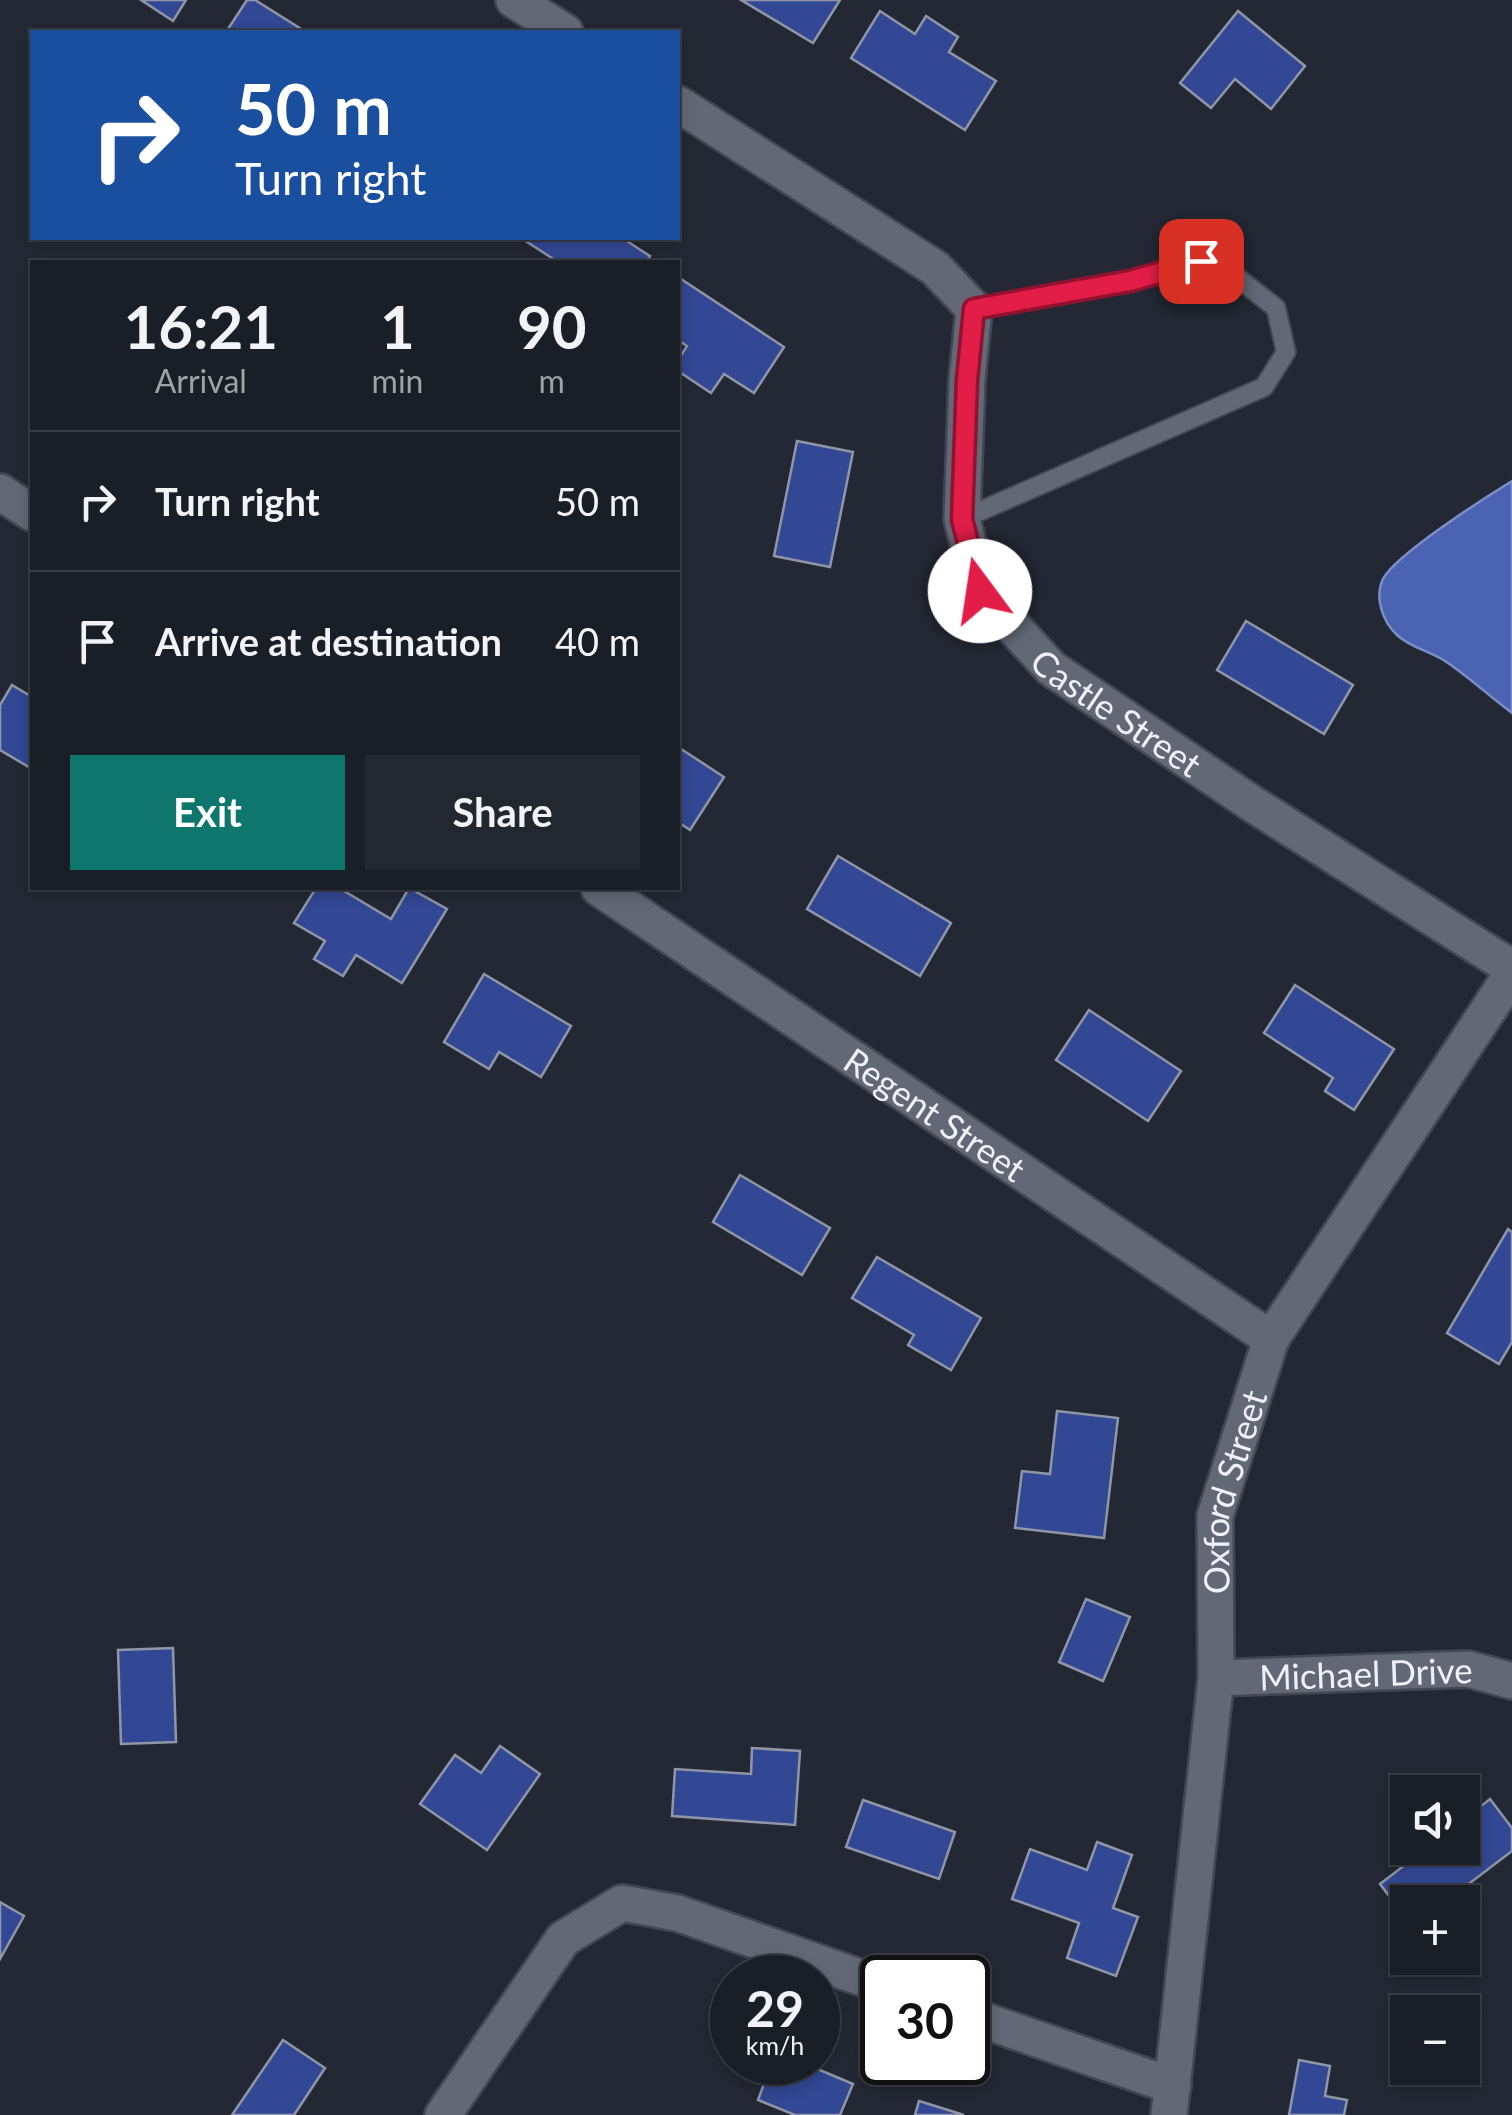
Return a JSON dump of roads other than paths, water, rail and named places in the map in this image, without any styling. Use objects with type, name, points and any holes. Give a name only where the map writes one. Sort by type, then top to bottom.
[{"type":"street","points":[[514,0],[562,30]]},
{"type":"street","points":[[680,105],[935,268],[974,309]]},
{"type":"street","name":"Castle Street","points":[[974,309],[962,519],[980,591],[1051,668],[1250,804],[1512,971]]},
{"type":"street","points":[[0,492],[30,512]]},
{"type":"street","name":"Regent Street","points":[[602,890],[1272,1339]]},
{"type":"street","name":"Oxford Street","points":[[1171,2101],[1216,1678],[1214,1516],[1272,1339],[1512,971]]},
{"type":"street","name":"Michael Drive","points":[[1216,1678],[1468,1669],[1512,1681]]},
{"type":"street","points":[[443,2115],[563,1940],[622,1902],[676,1913],[860,1977]]},
{"type":"street","points":[[990,2023],[1171,2101]]},
{"type":"lane","points":[[962,519],[1264,387],[1286,352],[1276,308],[1234,275],[1201,261],[1130,281],[974,309]]},
{"type":"water","points":[[1512,481],[1512,713],[1445,661],[1397,635],[1384,617],[1379,594],[1383,579],[1405,556]]}]
